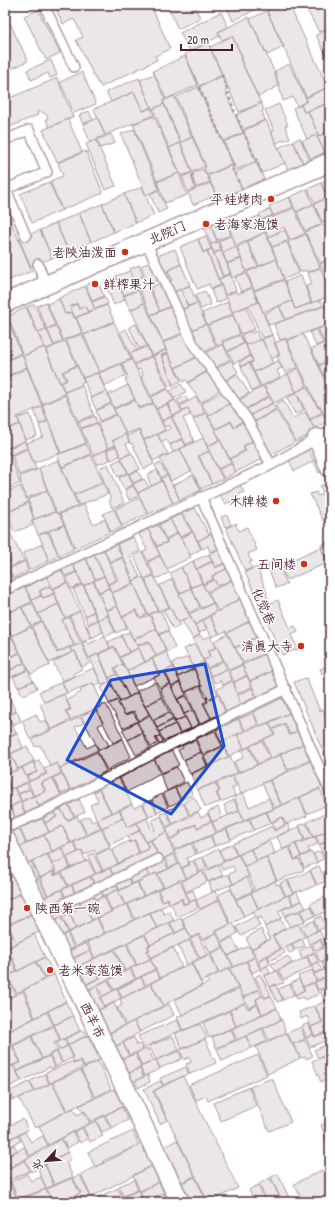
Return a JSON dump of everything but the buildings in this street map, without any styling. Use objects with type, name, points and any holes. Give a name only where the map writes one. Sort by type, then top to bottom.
[{"type":"street","name":"北院门","points":[[5,303],[330,162]]},
{"type":"street","points":[[324,435],[330,468]]},
{"type":"street","name":"西羊市","points":[[5,838],[180,1202]]},
{"type":"lane","points":[[44,5],[74,67]]},
{"type":"lane","points":[[5,140],[29,130],[47,172],[5,188],[26,236]]},
{"type":"lane","points":[[146,242],[192,344],[247,419],[271,465]]},
{"type":"lane","points":[[38,264],[46,285]]},
{"type":"lane","points":[[5,590],[271,465],[324,435]]},
{"type":"lane","name":"化觉巷","points":[[202,497],[330,792]]},
{"type":"lane","points":[[5,828],[40,813],[174,743],[286,689]]},
{"type":"lane","points":[[42,914],[158,859]]},
{"type":"path","points":[[222,75],[235,114],[269,188]]},
{"type":"path","points":[[199,87],[246,198]]},
{"type":"highlighted area","points":[[205,664],[224,746],[171,814],[67,760],[111,680]]},
{"type":"place","name":"平娃烤肉","points":[[271,199]]},
{"type":"place","name":"老海家泡馍","points":[[206,224]]},
{"type":"place","name":"老陜油泼面","points":[[125,252]]},
{"type":"place","name":"鲜榨果汁","points":[[95,284]]},
{"type":"place","name":"木牌楼","points":[[276,501]]},
{"type":"place","name":"五间楼","points":[[304,564]]},
{"type":"place","name":"清真大寺","points":[[301,646]]},
{"type":"place","name":"陕西第一碗","points":[[27,908]]},
{"type":"place","name":"老米家萢馍","points":[[50,970]]}]
